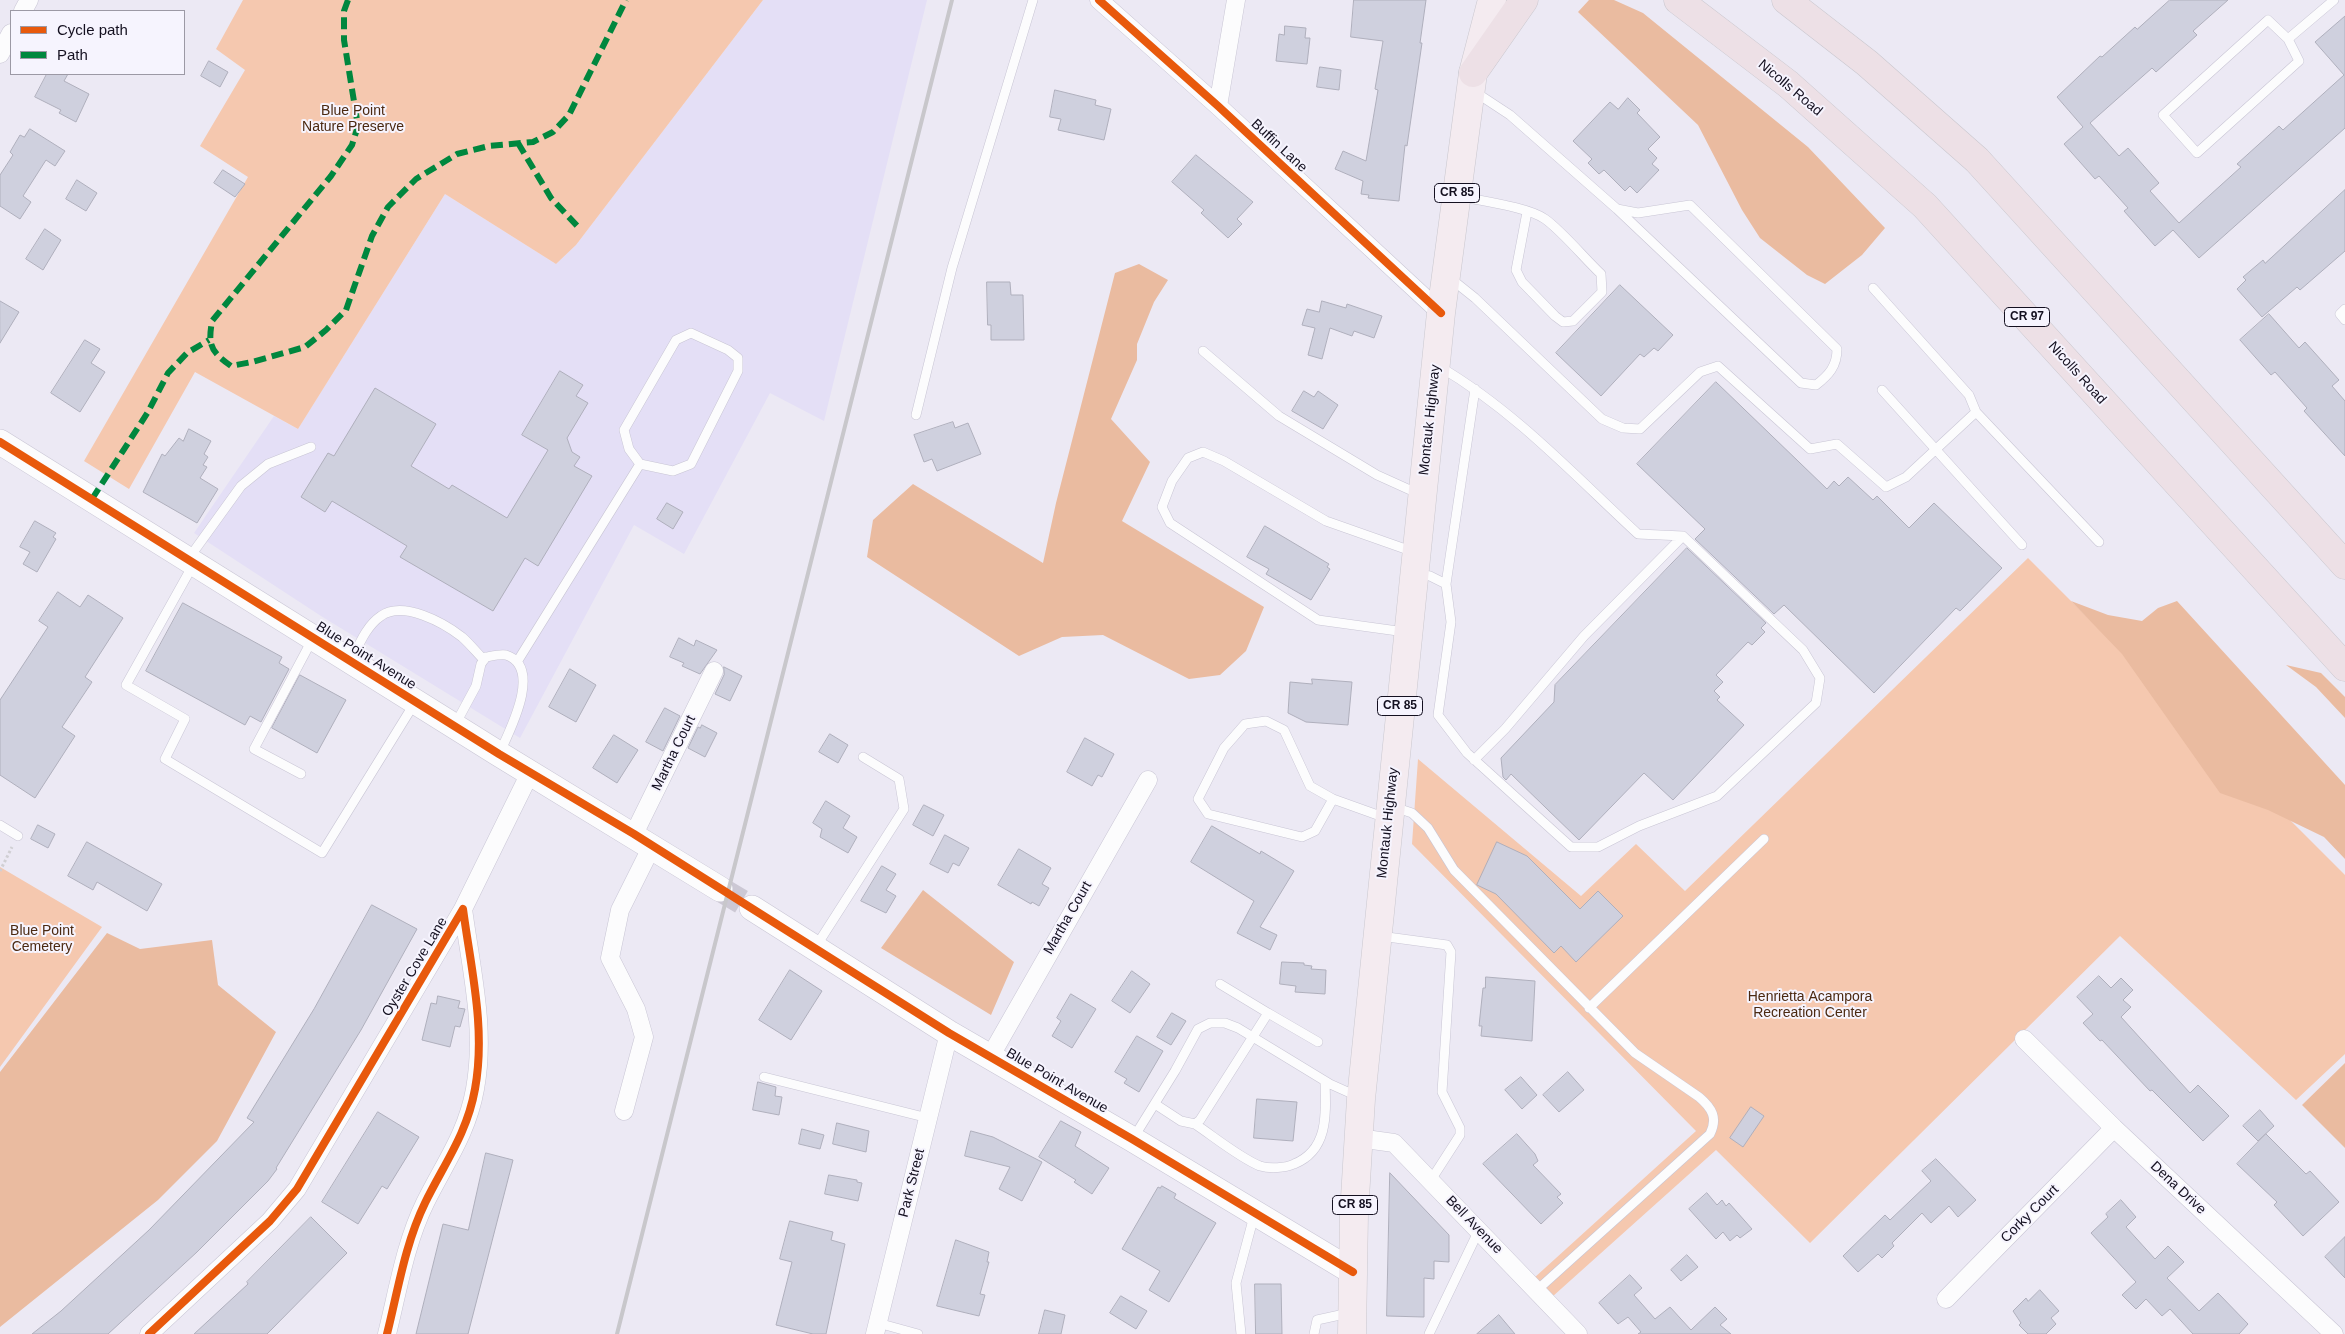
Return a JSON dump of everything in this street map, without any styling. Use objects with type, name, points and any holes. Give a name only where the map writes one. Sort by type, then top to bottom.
[{"type":"highway","points":[[1472,81],[1524,0]]},
{"type":"highway","name":"Nicolls Road","points":[[1678,0],[1788,84],[1925,206],[2345,666]]},
{"type":"highway","points":[[1786,0],[1867,63],[1977,160],[2345,565]]},
{"type":"main road","name":"CR 85","points":[[1441,313],[1472,81],[1492,0]]},
{"type":"main road","name":"Montauk Highway","points":[[1352,1323],[1361,1098],[1441,313]]},
{"type":"street","name":"Buffin Lane","points":[[1099,0],[1218,106],[1441,313]]},
{"type":"street","points":[[1218,106],[1236,0]]},
{"type":"street","points":[[0,54],[10,35]]},
{"type":"street","name":"Blue Point Avenue","points":[[0,442],[499,754],[643,840],[720,889]]},
{"type":"street","name":"Martha Court","points":[[624,1111],[644,1037],[636,1009],[610,958],[620,910],[643,840],[714,671]]},
{"type":"street","name":"Oyster Cove Lane","points":[[149,1334],[270,1221],[297,1189],[463,909],[530,773]]},
{"type":"street","name":"Martha Court","points":[[990,1057],[1148,780]]},
{"type":"street","name":"Blue Point Avenue","points":[[752,908],[948,1033],[1353,1272]]},
{"type":"street","name":"Oyster Cove Lane","points":[[387,1334],[410,1241],[425,1203],[452,1156],[468,1117],[475,1090],[479,1061],[479,1015],[463,909]]},
{"type":"street","name":"Park Street","points":[[876,1328],[948,1033]]},
{"type":"street","name":"Dena Drive","points":[[2024,1039],[2114,1128],[2334,1334]]},
{"type":"street","name":"Corky Court","points":[[1946,1300],[2114,1128]]},
{"type":"street","name":"Bell Avenue","points":[[1358,1138],[1394,1143],[1578,1334]]},
{"type":"lane","points":[[916,415],[952,268],[1033,0]]},
{"type":"lane","points":[[2288,39],[2334,0]]},
{"type":"lane","points":[[2268,20],[2288,39],[2299,61],[2197,153],[2164,115],[2268,20]]},
{"type":"lane","points":[[1472,81],[1617,208],[1801,383],[1816,385],[1827,377],[1837,362],[1838,348],[1690,205],[1638,213],[1617,208]]},
{"type":"lane","points":[[1456,195],[1527,212],[1545,219],[1601,274],[1602,292],[1573,321],[1563,322],[1555,316],[1522,282],[1516,270],[1527,212]]},
{"type":"lane","points":[[1446,275],[1475,298],[1602,419],[1622,428],[1640,429],[1700,372],[1718,366],[1810,449],[1837,444],[1886,486],[1906,477],[1976,412]]},
{"type":"lane","points":[[1873,288],[1969,395],[1976,412],[2099,542]]},
{"type":"lane","points":[[2345,309],[2340,314],[2345,320]]},
{"type":"lane","points":[[691,333],[728,350],[738,358],[738,371],[691,464],[673,471],[640,464],[629,449],[624,430],[676,340],[691,333]]},
{"type":"lane","points":[[1203,352],[1279,416],[1378,475],[1422,496]]},
{"type":"lane","points":[[1436,364],[1475,389],[1513,418],[1638,534],[1683,536],[1804,650],[1820,678],[1816,703],[1718,796],[1638,826],[1598,847],[1572,847],[1474,760],[1438,715],[1451,622],[1446,584],[1475,389]]},
{"type":"lane","points":[[1882,390],[2022,545]]},
{"type":"lane","points":[[310,447],[268,464],[241,486],[191,561],[126,685],[185,719],[164,759],[322,853],[416,702]]},
{"type":"lane","points":[[1408,632],[1318,620],[1170,523],[1162,507],[1172,481],[1188,458],[1202,452],[1224,461],[1326,521],[1415,563],[1430,576],[1446,584]]},
{"type":"lane","points":[[517,662],[640,464]]},
{"type":"lane","points":[[1474,760],[1505,729],[1584,636],[1683,536]]},
{"type":"lane","points":[[351,661],[366,631],[382,615],[403,610],[430,618],[463,638],[484,660]]},
{"type":"lane","points":[[301,774],[254,749],[314,638]]},
{"type":"lane","points":[[454,726],[476,686],[481,664],[486,657],[504,655],[517,662],[522,679],[520,709],[499,754]]},
{"type":"lane","points":[[1333,799],[1315,831],[1302,837],[1208,814],[1198,799],[1224,748],[1245,724],[1266,721],[1284,730],[1310,786],[1333,799],[1389,812],[1412,813],[1428,828],[1454,870],[1589,1008],[1635,1053],[1709,1106],[1714,1125],[1710,1134],[1536,1290]]},
{"type":"lane","points":[[815,948],[904,809],[899,779],[862,757]]},
{"type":"lane","points":[[0,825],[18,836]]},
{"type":"lane","points":[[1589,1008],[1764,840]]},
{"type":"lane","points":[[1377,935],[1447,945],[1451,952],[1442,1092],[1460,1128],[1460,1134],[1431,1180]]},
{"type":"lane","points":[[1220,984],[1318,1042]]},
{"type":"lane","points":[[1195,1124],[1200,1120],[1268,1013]]},
{"type":"lane","points":[[1132,1140],[1198,1029],[1210,1024],[1225,1023],[1253,1036],[1325,1081],[1361,1098]]},
{"type":"lane","points":[[764,1077],[928,1118]]},
{"type":"lane","points":[[1155,1104],[1182,1121],[1195,1124],[1261,1166],[1279,1168],[1303,1161],[1316,1150],[1321,1140],[1325,1121],[1325,1081]]},
{"type":"lane","points":[[1241,1334],[1236,1283],[1255,1213]]},
{"type":"lane","points":[[1429,1334],[1479,1230]]},
{"type":"lane","points":[[1314,1334],[1317,1320],[1352,1323]]},
{"type":"lane","points":[[876,1328],[918,1334]]},
{"type":"path","points":[[0,871],[3,865]]},
{"type":"shaded area","points":[[763,0],[927,0],[824,421],[770,393],[684,554],[634,525],[520,738],[321,616],[194,533],[274,416],[298,429],[445,194],[556,264],[576,245]]},
{"type":"shaded area","points":[[1589,0],[1614,0],[1643,13],[1808,147],[1885,228],[1862,255],[1825,284],[1807,275],[1760,238],[1742,210],[1698,125],[1578,12]]},
{"type":"shaded area","points":[[1139,264],[1168,280],[1154,302],[1137,344],[1137,360],[1111,419],[1150,462],[1122,521],[1264,607],[1246,651],[1220,675],[1189,679],[1103,635],[1062,637],[1019,656],[867,557],[873,520],[913,484],[1043,563],[1056,503],[1115,273]]},
{"type":"shaded area","points":[[2071,601],[2108,615],[2142,621],[2158,608],[2177,601],[2345,785],[2345,859],[2324,837],[2268,810],[2220,793],[2122,654]]},
{"type":"shaded area","points":[[2286,665],[2321,673],[2345,697],[2345,718],[2316,687]]},
{"type":"shaded area","points":[[923,890],[1014,962],[991,1015],[881,948]]},
{"type":"shaded area","points":[[107,933],[140,949],[212,940],[218,985],[276,1032],[217,1141],[158,1200],[0,1327],[0,1072]]},
{"type":"shaded area","points":[[2345,1063],[2345,1148],[2302,1105]]},
{"type":"green space","name":"Blue Point Nature Preserve","points":[[243,0],[763,0],[576,245],[556,264],[445,194],[298,429],[195,372],[129,489],[84,461],[248,177],[200,146],[245,70],[216,49]]},
{"type":"green space","name":"Henrietta Acampora Recreation Center","points":[[2028,558],[2345,875],[2345,1054],[2296,1100],[2120,936],[1810,1243],[1716,1150],[1552,1297],[1534,1278],[1696,1131],[1412,844],[1418,759],[1581,896],[1636,844],[1685,891]]},
{"type":"green space","name":"Blue Point Cemetery","points":[[0,867],[102,927],[0,1067]]},
{"type":"building","points":[[1354,0],[1426,0],[1420,43],[1422,43],[1407,146],[1405,145],[1399,201],[1368,198],[1369,195],[1361,194],[1363,181],[1335,169],[1343,151],[1366,161],[1378,90],[1375,89],[1383,41],[1351,37]]},
{"type":"building","points":[[2170,0],[2228,0],[2193,31],[2197,35],[2156,72],[2152,68],[2090,123],[2119,156],[2128,148],[2159,183],[2150,191],[2179,223],[2241,167],[2237,164],[2279,126],[2283,130],[2344,75],[2315,42],[2345,16],[2345,128],[2199,258],[2173,230],[2155,246],[2124,211],[2128,208],[2099,176],[2095,179],[2064,144],[2083,127],[2057,97],[2100,56],[2102,57],[2135,27],[2137,29]]},
{"type":"building","points":[[1285,26],[1306,28],[1305,38],[1310,38],[1307,64],[1276,61],[1279,34],[1284,35]]},
{"type":"building","points":[[209,61],[228,72],[220,87],[201,76]]},
{"type":"building","points":[[1320,67],[1341,70],[1339,90],[1317,87]]},
{"type":"building","points":[[46,75],[67,75],[64,81],[89,94],[76,122],[59,113],[61,110],[35,97]]},
{"type":"building","points":[[1055,90],[1096,100],[1095,105],[1111,109],[1104,140],[1058,130],[1061,119],[1050,117]]},
{"type":"building","points":[[1628,98],[1640,110],[1637,113],[1660,137],[1648,149],[1657,158],[1652,164],[1659,170],[1637,193],[1630,186],[1625,191],[1604,170],[1599,174],[1588,163],[1592,159],[1573,141],[1610,102],[1618,109]]},
{"type":"building","points":[[30,129],[65,151],[55,166],[46,160],[23,196],[31,202],[20,219],[0,206],[0,175],[13,155],[10,152],[20,135],[24,137]]},
{"type":"building","points":[[1196,155],[1253,202],[1237,219],[1242,224],[1228,238],[1201,213],[1204,210],[1172,182]]},
{"type":"building","points":[[223,170],[245,184],[235,197],[214,183]]},
{"type":"building","points":[[77,180],[97,193],[86,211],[66,199]]},
{"type":"building","points":[[2345,190],[2345,251],[2300,290],[2297,287],[2262,317],[2237,289],[2246,280],[2243,277],[2263,260],[2265,263]]},
{"type":"building","points":[[45,229],[61,240],[43,270],[26,259]]},
{"type":"building","points":[[987,282],[1010,282],[1011,295],[1023,295],[1024,340],[991,340],[991,325],[988,325]]},
{"type":"building","points":[[1620,285],[1673,335],[1658,351],[1654,348],[1644,357],[1640,354],[1601,396],[1556,353]]},
{"type":"building","points":[[0,301],[19,312],[0,343]]},
{"type":"building","points":[[1322,301],[1346,308],[1347,304],[1382,316],[1374,338],[1354,331],[1352,336],[1330,328],[1322,359],[1308,355],[1315,328],[1302,325],[1307,309],[1319,312]]},
{"type":"building","points":[[2269,314],[2299,348],[2305,342],[2339,380],[2332,386],[2345,401],[2345,456],[2304,411],[2307,408],[2275,372],[2271,375],[2240,340]]},
{"type":"building","points":[[85,340],[100,349],[91,363],[105,372],[80,412],[51,393]]},
{"type":"building","points":[[560,371],[583,385],[576,396],[588,403],[567,438],[572,452],[580,457],[574,466],[592,476],[538,566],[525,558],[493,611],[400,557],[407,546],[332,501],[325,512],[301,497],[328,453],[334,456],[375,388],[436,424],[411,466],[449,489],[452,485],[507,518],[548,450],[522,435]]},
{"type":"building","points":[[1716,382],[1827,489],[1834,481],[1839,486],[1848,477],[1873,500],[1877,496],[1909,528],[1934,503],[2002,568],[1960,611],[1956,608],[1874,693],[1784,605],[1774,614],[1695,539],[1705,529],[1637,464]]},
{"type":"building","points":[[1304,391],[1314,397],[1318,391],[1338,405],[1323,429],[1292,411]]},
{"type":"building","points":[[953,422],[955,428],[968,423],[981,454],[937,471],[932,459],[924,462],[914,435]]},
{"type":"building","points":[[189,429],[211,441],[204,454],[208,457],[203,465],[207,467],[200,478],[218,489],[197,523],[143,492],[162,454],[165,456],[179,438],[183,441]]},
{"type":"building","points":[[667,503],[683,512],[673,529],[657,519]]},
{"type":"building","points":[[35,521],[56,533],[53,537],[56,539],[37,572],[23,564],[30,552],[20,547]]},
{"type":"building","points":[[1265,526],[1329,564],[1327,567],[1330,569],[1311,600],[1266,574],[1269,569],[1247,557]]},
{"type":"building","points":[[1687,548],[1766,623],[1761,628],[1765,632],[1752,645],[1748,642],[1716,675],[1723,682],[1714,691],[1720,697],[1717,700],[1744,725],[1673,800],[1644,773],[1579,840],[1511,774],[1506,780],[1503,777],[1501,758],[1554,702],[1555,685]]},
{"type":"building","points":[[58,592],[80,607],[88,595],[123,618],[85,677],[92,682],[62,727],[75,736],[35,798],[0,775],[0,700],[48,627],[39,621]]},
{"type":"building","points":[[183,603],[282,657],[279,663],[289,669],[261,722],[250,716],[245,725],[146,671]]},
{"type":"building","points":[[679,638],[694,646],[696,640],[717,650],[700,674],[682,666],[684,663],[670,657]]},
{"type":"building","points":[[724,667],[742,676],[730,701],[715,694],[724,675]]},
{"type":"building","points":[[570,669],[596,685],[576,722],[549,707]]},
{"type":"building","points":[[300,675],[346,700],[317,753],[272,728]]},
{"type":"building","points":[[1312,679],[1352,682],[1348,725],[1306,722],[1288,713],[1290,682],[1312,684]]},
{"type":"building","points":[[665,708],[680,716],[663,751],[646,742]]},
{"type":"building","points":[[702,725],[717,733],[705,757],[688,748],[698,727],[700,728]]},
{"type":"building","points":[[830,734],[848,745],[838,763],[819,752]]},
{"type":"building","points":[[614,735],[638,750],[617,783],[593,768]]},
{"type":"building","points":[[1085,738],[1114,754],[1102,777],[1098,775],[1092,786],[1067,772]]},
{"type":"building","points":[[826,801],[850,816],[843,828],[857,837],[848,853],[820,837],[822,829],[813,823]]},
{"type":"building","points":[[924,805],[944,815],[933,836],[913,825]]},
{"type":"building","points":[[38,825],[55,834],[48,848],[31,839]]},
{"type":"building","points":[[1212,826],[1260,854],[1261,851],[1294,871],[1260,927],[1277,935],[1270,950],[1237,933],[1254,901],[1191,862]]},
{"type":"building","points":[[945,835],[969,848],[959,866],[953,863],[948,873],[930,864]]},
{"type":"building","points":[[87,842],[162,884],[147,911],[97,882],[93,890],[68,876]]},
{"type":"building","points":[[1497,842],[1527,856],[1580,909],[1598,891],[1623,916],[1576,962],[1561,946],[1554,953],[1496,894],[1477,885]]},
{"type":"building","points":[[1019,849],[1051,868],[1042,884],[1049,888],[1039,906],[1032,902],[1031,904],[998,885]]},
{"type":"building","points":[[882,866],[896,874],[886,890],[896,896],[886,913],[861,901]]},
{"type":"building","points":[[372,905],[417,929],[361,1030],[268,1181],[197,1252],[108,1334],[32,1334],[61,1311],[149,1230],[254,1122],[247,1118],[314,1009]]},
{"type":"building","points":[[1282,962],[1304,963],[1304,965],[1312,966],[1311,969],[1326,970],[1325,994],[1295,992],[1296,986],[1280,984]]},
{"type":"building","points":[[790,970],[822,991],[791,1040],[759,1020]]},
{"type":"building","points":[[1132,971],[1150,984],[1130,1013],[1112,1001]]},
{"type":"building","points":[[2099,976],[2111,988],[2121,978],[2133,990],[2123,1000],[2131,1007],[2121,1017],[2190,1093],[2198,1085],[2229,1116],[2203,1141],[2152,1090],[2150,1091],[2102,1040],[2100,1041],[2083,1023],[2093,1014],[2077,997]]},
{"type":"building","points":[[1486,977],[1535,981],[1532,1041],[1481,1036],[1482,1026],[1479,1026]]},
{"type":"building","points":[[1071,994],[1096,1009],[1072,1048],[1052,1036],[1061,1021],[1057,1018]]},
{"type":"building","points":[[438,996],[460,1001],[458,1008],[465,1009],[460,1027],[455,1026],[450,1047],[422,1040],[431,1003],[436,1004]]},
{"type":"building","points":[[1172,1013],[1186,1021],[1171,1045],[1157,1037]]},
{"type":"building","points":[[1137,1036],[1163,1051],[1139,1092],[1124,1083],[1127,1079],[1115,1072]]},
{"type":"building","points":[[1568,1072],[1584,1090],[1559,1112],[1543,1095]]},
{"type":"building","points":[[1521,1077],[1537,1095],[1522,1109],[1505,1090]]},
{"type":"building","points":[[758,1082],[776,1087],[775,1096],[782,1097],[779,1115],[753,1110]]},
{"type":"building","points":[[1257,1099],[1297,1102],[1293,1141],[1254,1138]]},
{"type":"building","points":[[1751,1107],[1764,1116],[1743,1147],[1730,1138]]},
{"type":"building","points":[[2260,1110],[2274,1126],[2258,1141],[2243,1126]]},
{"type":"building","points":[[378,1112],[419,1137],[387,1189],[382,1186],[358,1224],[322,1202]]},
{"type":"building","points":[[1061,1121],[1081,1132],[1075,1146],[1109,1168],[1092,1194],[1074,1182],[1076,1180],[1039,1157]]},
{"type":"building","points":[[837,1123],[869,1131],[866,1152],[833,1144]]},
{"type":"building","points":[[802,1129],[824,1135],[820,1149],[799,1144]]},
{"type":"building","points":[[971,1131],[993,1137],[1042,1162],[1022,1201],[999,1189],[1010,1167],[965,1156]]},
{"type":"building","points":[[1517,1134],[1535,1154],[1538,1161],[1533,1165],[1561,1194],[1557,1197],[1563,1203],[1541,1224],[1483,1164]]},
{"type":"building","points":[[2266,1134],[2306,1174],[2310,1171],[2339,1202],[2303,1236],[2274,1205],[2277,1202],[2237,1164]]},
{"type":"building","points":[[486,1153],[513,1160],[468,1334],[416,1334],[443,1224],[468,1230]]},
{"type":"building","points":[[1936,1159],[1976,1200],[1958,1217],[1949,1206],[1931,1223],[1922,1213],[1892,1243],[1894,1246],[1882,1258],[1878,1254],[1858,1272],[1843,1256],[1885,1215],[1890,1220],[1931,1181],[1922,1171]]},
{"type":"building","points":[[1390,1173],[1449,1235],[1449,1262],[1434,1261],[1434,1279],[1424,1278],[1424,1317],[1387,1316]]},
{"type":"building","points":[[829,1175],[857,1180],[857,1182],[862,1183],[858,1201],[825,1194]]},
{"type":"building","points":[[1162,1186],[1176,1194],[1174,1198],[1216,1223],[1169,1302],[1149,1290],[1160,1271],[1122,1249],[1158,1187]]},
{"type":"building","points":[[1707,1193],[1717,1205],[1722,1200],[1726,1206],[1729,1203],[1752,1229],[1740,1238],[1737,1235],[1730,1241],[1723,1232],[1716,1239],[1689,1209]]},
{"type":"building","points":[[2121,1200],[2136,1217],[2126,1227],[2155,1259],[2168,1246],[2184,1262],[2167,1278],[2199,1311],[2218,1293],[2248,1324],[2239,1334],[2193,1334],[2170,1309],[2162,1316],[2146,1299],[2136,1309],[2122,1295],[2136,1282],[2091,1233],[2108,1217],[2106,1214]]},
{"type":"building","points":[[311,1217],[347,1253],[267,1334],[194,1334],[248,1284],[247,1282]]},
{"type":"building","points":[[790,1221],[833,1232],[831,1240],[845,1244],[826,1334],[813,1334],[776,1325],[792,1262],[780,1259]]},
{"type":"building","points":[[2345,1237],[2345,1278],[2325,1257]]},
{"type":"building","points":[[956,1240],[989,1252],[987,1262],[989,1262],[980,1294],[985,1295],[979,1316],[937,1306]]},
{"type":"building","points":[[1687,1255],[1698,1267],[1681,1281],[1671,1270]]},
{"type":"building","points":[[1630,1275],[1642,1288],[1634,1295],[1655,1319],[1670,1307],[1691,1330],[1715,1307],[1727,1319],[1720,1325],[1731,1334],[1638,1334],[1641,1332],[1628,1317],[1618,1324],[1599,1303]]},
{"type":"building","points":[[1255,1284],[1281,1284],[1282,1334],[1256,1334]]},
{"type":"building","points":[[2040,1290],[2059,1311],[2051,1318],[2056,1324],[2046,1334],[2028,1334],[2019,1325],[2021,1323],[2013,1311],[2026,1298],[2028,1301]]},
{"type":"building","points":[[1121,1296],[1147,1311],[1136,1329],[1110,1313]]},
{"type":"building","points":[[1045,1310],[1065,1315],[1061,1334],[1039,1334]]},
{"type":"building","points":[[1499,1315],[1515,1334],[1477,1334]]},
{"type":"tunnel","points":[[720,889],[752,908]]},
{"type":"railway","points":[[617,1334],[952,0]]},
{"type":"marked path","points":[[348,0],[344,11],[344,40],[358,126],[352,145],[331,176],[212,321],[210,336],[212,347],[231,366],[305,347],[346,310],[372,236],[388,207],[416,179],[457,154],[489,146],[533,142],[553,132],[569,115],[626,0]]},
{"type":"marked path","points":[[518,143],[551,198],[581,230]]},
{"type":"marked path","points":[[92,499],[148,412],[168,373],[187,353],[209,340]]},
{"type":"cycle path","points":[[1099,0],[1218,106],[1441,313]]},
{"type":"cycle path","points":[[0,442],[499,754],[634,834],[949,1033],[1132,1139],[1353,1272]]},
{"type":"cycle path","points":[[149,1334],[270,1221],[297,1189],[463,909],[478,1022],[479,1044],[475,1089],[461,1135],[425,1203],[412,1235],[387,1334]]}]
